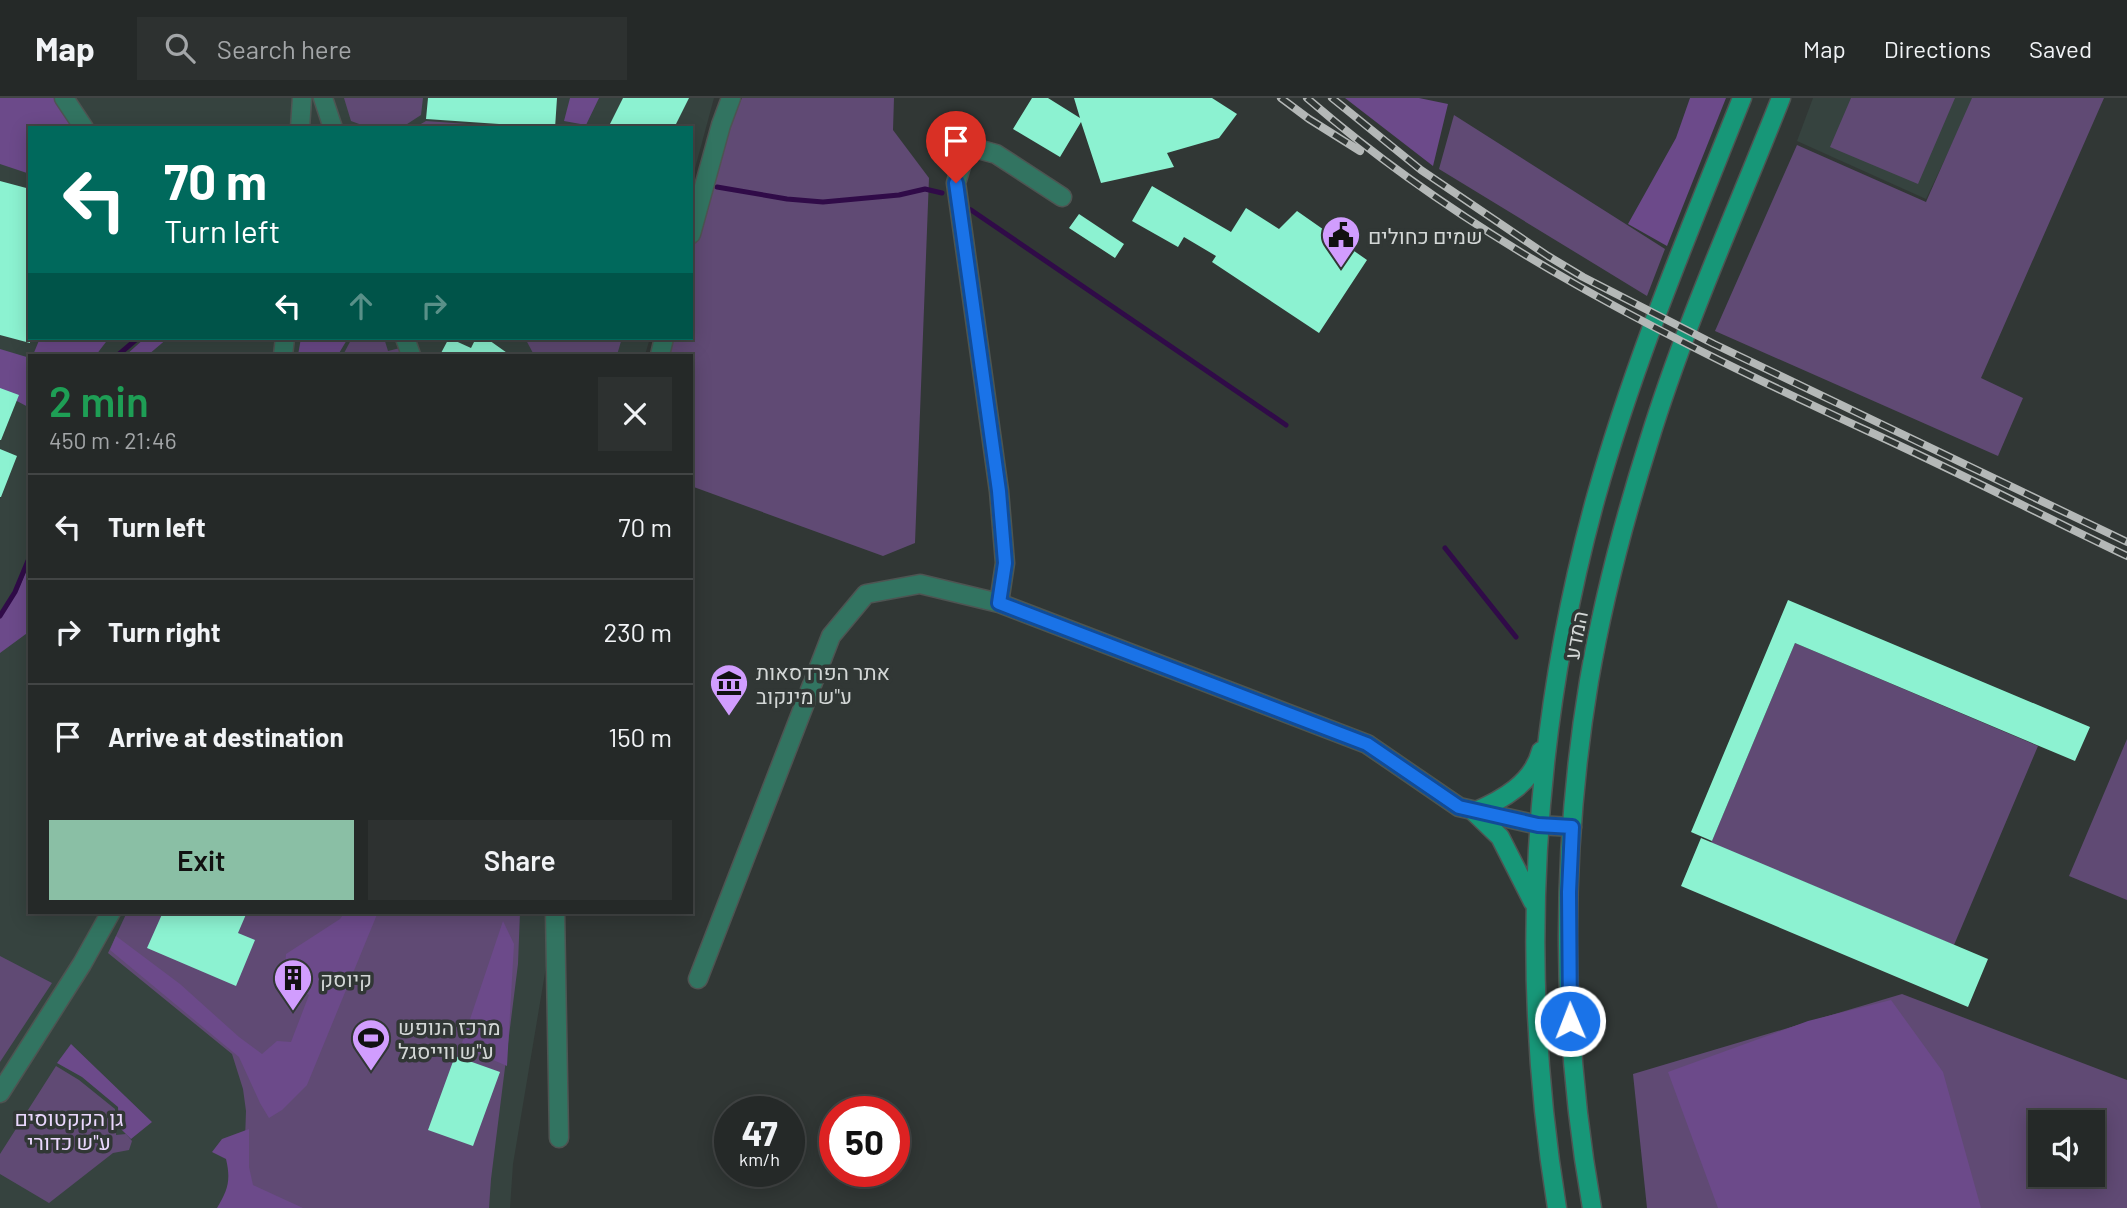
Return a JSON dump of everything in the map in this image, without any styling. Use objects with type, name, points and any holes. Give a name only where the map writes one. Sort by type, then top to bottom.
[{"type":"main road","name":"המדע","points":[[1558,1208],[1544,1112],[1535,992],[1534,904],[1538,825],[1552,710],[1577,574],[1607,460],[1675,269],[1742,98]]},
{"type":"main road","name":"המדע","points":[[1592,1208],[1581,1143],[1571,1044],[1569,906],[1572,827],[1589,682],[1611,574],[1649,441],[1676,363],[1781,98]]},
{"type":"main road","points":[[1534,904],[1500,837],[1474,812],[1515,790],[1524,780],[1539,760],[1552,710]]},
{"type":"street","points":[[64,98],[83,126]]},
{"type":"street","points":[[300,126],[302,98]]},
{"type":"street","points":[[323,98],[332,126]]},
{"type":"street","points":[[693,227],[721,125],[732,98]]},
{"type":"street","points":[[999,603],[1005,563],[999,491],[956,183],[967,146],[996,155],[1062,197]]},
{"type":"street","points":[[698,979],[831,636],[866,594],[920,584],[999,603],[1367,744],[1459,807],[1538,825],[1572,827]]},
{"type":"street","points":[[0,1093],[82,964],[110,914]]},
{"type":"street","points":[[555,914],[559,1138]]},
{"type":"shaded area","points":[[0,98],[714,98],[693,176],[693,126],[28,126],[28,340],[649,340],[645,354],[28,354],[28,914],[547,914],[549,949],[513,1164],[510,1208],[0,1208]]},
{"type":"shaded area","points":[[0,98],[63,98],[78,126],[28,126],[28,173],[0,164]]},
{"type":"shaded area","points":[[570,98],[599,98],[586,125],[564,121]]},
{"type":"shaded area","points":[[1345,98],[1419,98],[1448,104],[1433,166]]},
{"type":"shaded area","points":[[1690,98],[1726,98],[1667,246],[1628,224],[1676,138]]},
{"type":"shaded area","points":[[1813,98],[1974,98],[1926,199],[1797,141]]},
{"type":"shaded area","points":[[39,340],[107,340],[97,354],[33,354]]},
{"type":"shaded area","points":[[143,340],[166,340],[149,354],[127,354]]},
{"type":"shaded area","points":[[301,340],[347,340],[339,354],[298,354]]},
{"type":"shaded area","points":[[0,349],[28,357],[28,407],[0,392]]},
{"type":"shaded area","points":[[28,568],[28,632],[0,653],[0,614],[18,590]]},
{"type":"shaded area","points":[[344,914],[377,914],[307,1085],[282,1110],[269,1118],[239,1057],[110,950],[116,936],[180,984],[262,1054],[277,1041],[291,1042],[309,995],[284,980],[286,954]]},
{"type":"shaded area","points":[[503,921],[514,944],[507,1066],[461,1046]]},
{"type":"shaded area","points":[[1891,1000],[1943,1072],[1981,1208],[1718,1208],[1668,1072],[1808,1021]]},
{"type":"shaded area","points":[[71,1044],[152,1122],[131,1139],[119,1127],[118,1107],[82,1077],[57,1063]]},
{"type":"shaded area","points":[[249,1129],[249,1167],[253,1185],[303,1208],[217,1208],[226,1190],[228,1173],[226,1159],[212,1152],[222,1139]]},
{"type":"green space","points":[[344,98],[423,98],[421,115],[404,126],[365,126],[351,121]]},
{"type":"green space","points":[[742,98],[894,98],[893,130],[929,178],[915,543],[883,556],[693,487],[693,354],[665,354],[669,340],[693,340],[693,251],[726,130]]},
{"type":"green space","points":[[1851,98],[1955,98],[1918,184],[1830,147]]},
{"type":"green space","points":[[1972,98],[2104,98],[1981,378],[2023,398],[1998,456],[1715,331],[1797,145],[1926,202]]},
{"type":"green space","points":[[1454,115],[1665,249],[1647,296],[1439,169]]},
{"type":"green space","points":[[426,121],[497,126],[417,126]]},
{"type":"green space","points":[[351,340],[385,340],[388,351],[400,348],[403,354],[344,354]]},
{"type":"green space","points":[[526,340],[621,340],[617,354],[533,354]]},
{"type":"green space","points":[[1795,643],[2038,746],[1954,945],[1711,843]]},
{"type":"green space","points":[[2127,739],[2127,900],[2069,876]]},
{"type":"green space","name":"מרכז הנופש ע\"ש ווייסגל","points":[[126,914],[520,914],[518,964],[489,1208],[293,1208],[248,1187],[244,1169],[246,1111],[243,1089],[232,1054],[108,953]]},
{"type":"green space","points":[[0,956],[52,983],[0,1062]]},
{"type":"green space","points":[[1902,994],[2127,1080],[2127,1208],[1647,1208],[1633,1074]]},
{"type":"green space","name":"גן הקקטוסים ע\"ש כדורי","points":[[56,1066],[79,1080],[115,1109],[116,1135],[126,1134],[132,1141],[129,1150],[113,1153],[49,1203],[0,1174],[0,1154]]},
{"type":"building","points":[[428,98],[557,98],[555,126],[426,119]]},
{"type":"building","points":[[623,98],[689,98],[675,126],[609,126]]},
{"type":"building","points":[[1032,98],[1048,98],[1080,118],[1074,98],[1212,98],[1237,114],[1219,138],[1167,153],[1174,167],[1101,183],[1081,122],[1060,157],[1013,129]]},
{"type":"building","points":[[0,181],[28,188],[30,343],[0,335]]},
{"type":"building","points":[[1152,186],[1231,232],[1246,208],[1279,229],[1297,211],[1367,260],[1319,333],[1212,262],[1216,256],[1184,237],[1178,247],[1132,221]]},
{"type":"building","points":[[1079,214],[1124,244],[1115,258],[1069,228]]},
{"type":"building","points":[[448,340],[471,348],[475,340],[489,340],[509,354],[441,354]]},
{"type":"building","points":[[0,388],[19,395],[1,440],[0,440]]},
{"type":"building","points":[[0,449],[17,456],[1,497],[0,497]]},
{"type":"building","points":[[1788,600],[2090,727],[2075,761],[1795,643],[1712,841],[1691,832]]},
{"type":"building","points":[[1701,838],[1988,959],[1968,1007],[1681,886]]},
{"type":"building","points":[[162,914],[246,914],[238,933],[255,940],[236,986],[147,948]]},
{"type":"building","points":[[455,1056],[500,1072],[473,1146],[428,1130]]},
{"type":"waterway","points":[[717,187],[823,202],[899,195],[925,189],[942,193]]},
{"type":"waterway","points":[[971,210],[1286,425]]},
{"type":"waterway","points":[[119,354],[136,340]]},
{"type":"waterway","points":[[1445,548],[1516,637]]},
{"type":"waterway","points":[[0,616],[15,592],[28,561]]},
{"type":"railway","points":[[1281,98],[1360,151]]},
{"type":"railway","points":[[1307,98],[1371,150],[1437,198],[1576,285],[1722,361],[2127,556]]},
{"type":"railway","points":[[1332,98],[1421,170],[1583,277],[1714,344],[2127,542]]},
{"type":"place","name":"שמים כחולים","points":[[1341,269]]},
{"type":"place","name":"אתר הפרדסאות ע\"ש מינקוב","points":[[729,717]]},
{"type":"place","name":"קיוסק","points":[[293,1012]]},
{"type":"place","name":"מרכז הנופש ע\"ש ווייסגל","points":[[371,1072]]},
{"type":"route","points":[[956,183],[999,491],[1005,563],[999,603],[1367,744],[1459,807],[1498,818],[1538,825],[1572,827],[1569,892],[1570,1021]]}]
